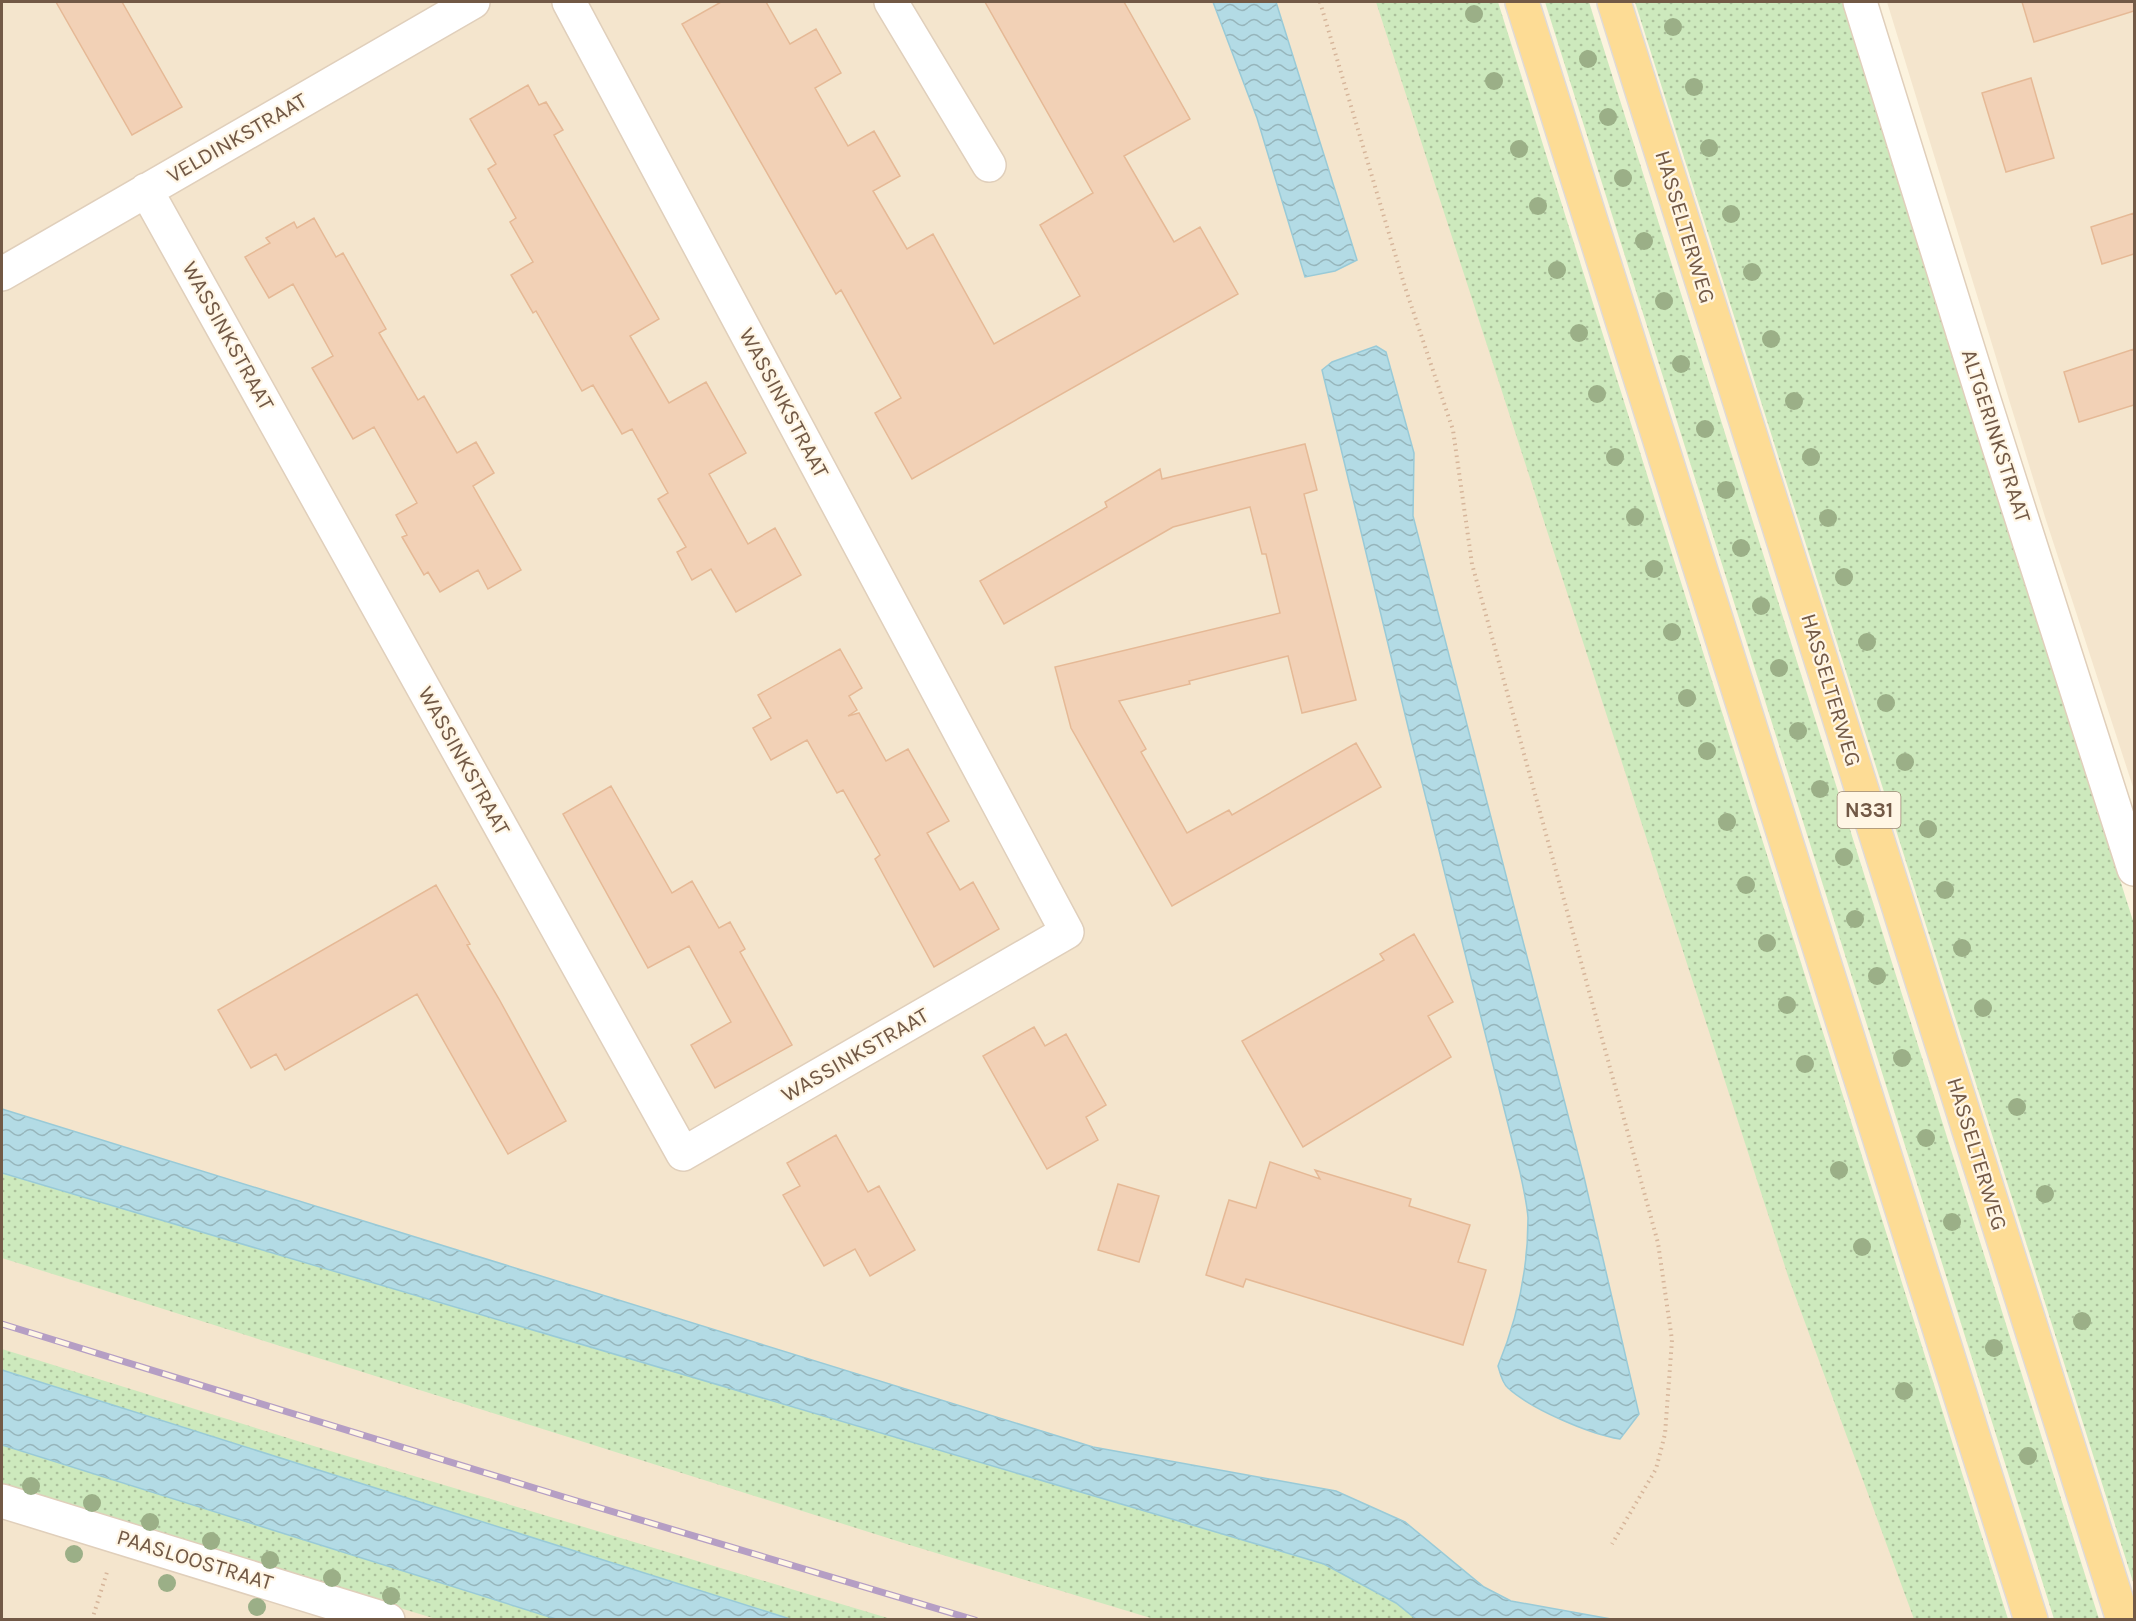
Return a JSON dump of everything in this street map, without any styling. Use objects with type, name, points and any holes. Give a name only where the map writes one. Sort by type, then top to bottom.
[{"type":"main road","points":[[1522,2],[2031,1620]]},
{"type":"main road","name":"HASSELTERWEG","points":[[1614,2],[2123,1620]]},
{"type":"street","name":"VELDINKSTRAAT","points":[[2,274],[473,2]]},
{"type":"street","name":"WASSINKSTRAAT","points":[[146,190],[683,1154],[1067,932],[569,2]]},
{"type":"street","points":[[891,2],[989,165]]},
{"type":"street","name":"ALTGERINKSTRAAT","points":[[1860,2],[1978,383],[2134,869]]},
{"type":"street","name":"PAASLOOSTRAAT","points":[[2,1501],[388,1620]]},
{"type":"path","points":[[1320,2],[1405,287],[1453,430],[1472,564],[1658,1243],[1672,1340],[1665,1434],[1656,1469],[1611,1544]]},
{"type":"path","points":[[92,1620],[119,1537]]},
{"type":"shaded area","points":[[2,2],[1424,2],[1938,1619],[2,1620]]},
{"type":"shaded area","points":[[1887,2],[2134,2],[2134,790],[2045,517]]},
{"type":"green space","points":[[1376,2],[1498,2],[2008,1619],[1914,1619],[1789,1279]]},
{"type":"green space","points":[[1545,2],[1589,2],[2099,1619],[2054,1619]]},
{"type":"green space","points":[[1635,2],[1842,2],[2134,924],[2134,1585]]},
{"type":"green space","points":[[2,1173],[1324,1564],[1396,1603],[1416,1619],[1154,1619],[913,1546],[2,1258]]},
{"type":"green space","points":[[2,1349],[317,1447],[891,1619],[790,1619],[2,1370]]},
{"type":"green space","points":[[2,1445],[556,1619],[436,1619],[31,1495],[2,1485]]},
{"type":"water","points":[[1213,2],[1276,2],[1357,260],[1335,271],[1305,277],[1257,118]]},
{"type":"water","points":[[1376,346],[1386,352],[1414,453],[1413,516],[1584,1177],[1639,1414],[1620,1439],[1577,1426],[1531,1404],[1506,1386],[1498,1366],[1511,1330],[1524,1275],[1528,1218],[1526,1201],[1322,370],[1332,362]]},
{"type":"water","points":[[2,1109],[1093,1447],[1336,1491],[1405,1522],[1484,1587],[1511,1601],[1611,1619],[1416,1619],[1396,1603],[1324,1564],[2,1173]]},
{"type":"water","points":[[2,1370],[790,1619],[556,1619],[2,1445]]},
{"type":"building","points":[[56,2],[122,2],[182,107],[132,135]]},
{"type":"building","points":[[721,2],[766,2],[790,44],[816,29],[841,73],[815,88],[848,146],[874,131],[900,176],[873,191],[907,249],[933,234],[994,344],[1080,296],[1040,225],[1093,193],[985,2],[1124,2],[1190,119],[1124,156],[1174,242],[1200,227],[1238,294],[912,479],[875,413],[901,398],[841,290],[836,294],[682,24]]},
{"type":"building","points":[[2022,2],[2134,2],[2134,11],[2034,42]]},
{"type":"building","points":[[2031,78],[2054,158],[2006,172],[1982,93]]},
{"type":"building","points":[[528,85],[539,105],[546,102],[563,130],[554,135],[659,319],[630,336],[669,403],[706,382],[746,453],[709,474],[748,544],[775,528],[801,575],[736,612],[711,569],[692,580],[677,552],[686,547],[658,499],[668,493],[632,429],[622,434],[593,385],[582,391],[536,311],[533,313],[511,275],[533,262],[510,222],[516,218],[488,169],[496,164],[470,119]]},
{"type":"building","points":[[2134,213],[2134,254],[2102,264],[2091,227]]},
{"type":"building","points":[[314,218],[336,257],[343,253],[386,329],[379,333],[418,400],[424,396],[457,453],[476,442],[494,473],[473,486],[521,570],[488,589],[478,570],[440,592],[428,572],[424,575],[402,537],[407,535],[396,515],[417,503],[374,427],[353,439],[312,368],[333,356],[293,284],[269,298],[245,257],[270,243],[266,238],[294,222],[297,228]]},
{"type":"building","points":[[2134,349],[2134,405],[2079,422],[2064,372]]},
{"type":"building","points":[[1305,444],[1317,490],[1304,494],[1356,700],[1302,713],[1288,656],[1189,681],[1190,684],[1119,701],[1146,749],[1141,752],[1187,833],[1229,810],[1232,815],[1356,743],[1381,787],[1172,906],[1071,728],[1055,667],[1280,613],[1266,554],[1262,554],[1250,507],[1173,527],[1004,624],[980,581],[1107,507],[1105,502],[1160,469],[1162,479]]},
{"type":"building","points":[[840,649],[862,688],[849,696],[857,710],[848,716],[859,713],[886,761],[908,749],[949,821],[927,833],[960,890],[973,882],[999,929],[934,967],[875,859],[880,855],[843,790],[837,793],[807,740],[771,760],[753,728],[771,718],[758,695]]},
{"type":"building","points":[[611,786],[672,893],[692,881],[719,928],[730,922],[745,949],[740,952],[792,1045],[715,1088],[691,1045],[731,1022],[689,946],[648,968],[563,814]]},
{"type":"building","points":[[436,885],[566,1121],[508,1154],[417,994],[285,1070],[276,1054],[251,1068],[218,1010]]},
{"type":"building","points":[[1414,934],[1453,1002],[1428,1016],[1451,1057],[1303,1147],[1242,1041],[1384,960],[1380,954]]},
{"type":"building","points":[[1034,1027],[1045,1046],[1066,1034],[1106,1105],[1086,1117],[1098,1140],[1047,1169],[983,1056]]},
{"type":"building","points":[[836,1135],[868,1192],[879,1186],[915,1250],[870,1276],[855,1249],[824,1266],[783,1195],[800,1186],[787,1163]]},
{"type":"building","points":[[1270,1162],[1320,1179],[1315,1170],[1411,1199],[1409,1206],[1470,1225],[1458,1262],[1486,1270],[1463,1345],[1246,1279],[1243,1287],[1206,1275],[1229,1200],[1256,1208]]},
{"type":"building","points":[[1118,1184],[1159,1196],[1139,1262],[1098,1250]]},
{"type":"railway","points":[[2,1324],[567,1498],[975,1620]]}]
